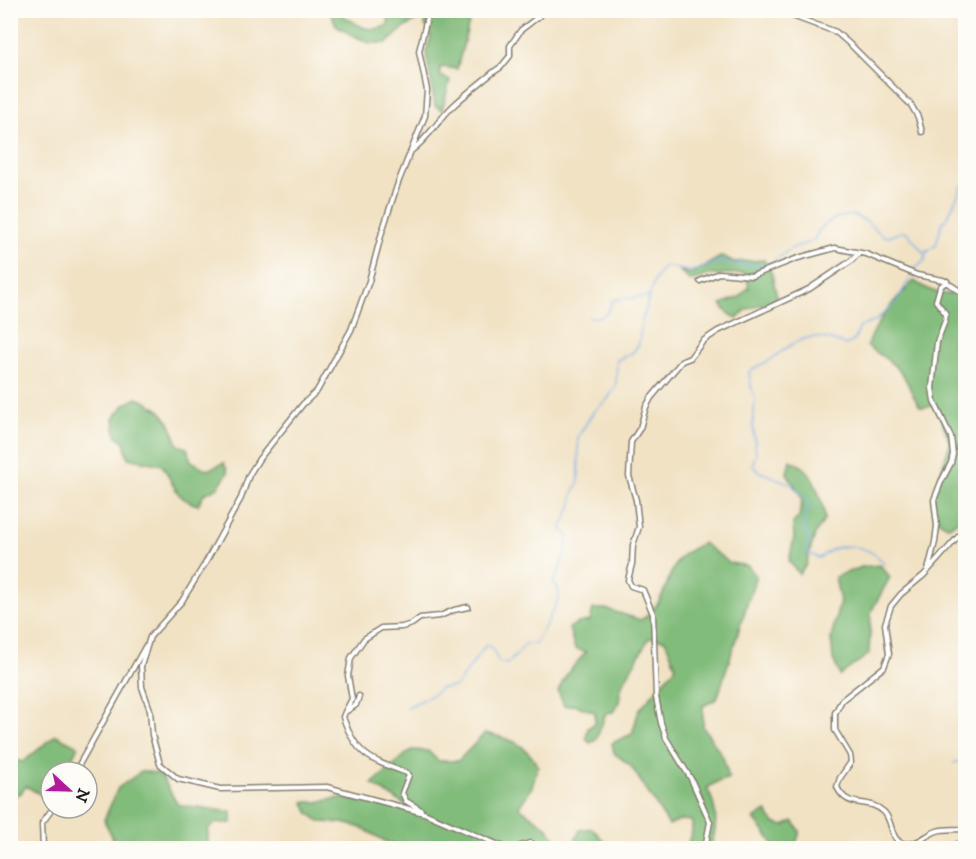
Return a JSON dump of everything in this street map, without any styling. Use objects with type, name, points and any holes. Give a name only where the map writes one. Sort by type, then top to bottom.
[{"type":"street","points":[[82,760],[150,638],[182,601],[206,562],[241,498],[249,474],[303,404],[316,391],[351,330],[369,281],[398,183],[427,107],[426,78],[419,59],[419,51],[429,10]]},
{"type":"street","points":[[411,151],[423,142],[455,104],[495,70],[501,68],[510,56],[510,46],[520,30],[547,10]]},
{"type":"street","points":[[776,10],[836,32],[853,46],[911,105],[918,117],[922,132]]},
{"type":"street","points":[[700,281],[719,273],[752,276],[798,258],[835,248],[877,257],[917,275],[936,277],[947,281],[966,295]]},
{"type":"street","points":[[705,849],[710,822],[691,779],[666,738],[661,723],[656,697],[653,614],[643,590],[631,586],[628,580],[633,545],[639,527],[636,500],[629,476],[631,442],[640,428],[651,398],[682,361],[690,358],[703,341],[718,331],[809,289],[851,261],[859,253]]},
{"type":"street","points":[[927,571],[937,526],[934,500],[953,454],[951,437],[934,401],[932,388],[937,342],[946,314],[936,301],[940,287],[947,281]]},
{"type":"street","points":[[966,528],[891,606],[885,624],[890,654],[884,667],[842,700],[835,713],[835,730],[850,755],[851,762],[837,787],[844,798],[855,803],[872,805],[885,814],[893,834],[901,842],[909,844],[916,842],[941,830],[966,829]]},
{"type":"street","points":[[424,813],[403,798],[402,793],[409,775],[362,753],[346,726],[343,717],[352,699],[348,676],[351,658],[364,639],[381,628],[402,627],[420,618],[440,616],[468,607]]},
{"type":"street","points":[[150,638],[141,666],[141,687],[150,710],[152,735],[160,764],[178,779],[220,789],[327,787],[424,813],[506,849]]},
{"type":"street","points":[[345,712],[353,708],[359,696]]},
{"type":"street","points":[[43,849],[44,820]]},
{"type":"street","points":[[951,849],[966,840]]},
{"type":"street","points":[[514,849],[530,843],[546,849]]},
{"type":"green space","points":[[330,11],[371,29],[388,25],[389,11],[420,11],[419,19],[387,43],[369,43],[336,25]]},
{"type":"green space","points":[[426,11],[472,11],[457,69],[440,67],[440,76],[450,80],[442,110],[435,106],[426,52],[431,37],[425,24]]},
{"type":"green space","points":[[722,256],[734,262],[764,260],[772,274],[777,298],[768,307],[761,304],[746,310],[737,319],[721,304],[740,297],[749,287],[745,273],[710,275],[690,281],[680,271],[691,274]]},
{"type":"green space","points":[[965,280],[965,515],[947,526],[936,519],[932,498],[950,444],[941,418],[934,406],[921,407],[896,367],[867,346],[887,311],[914,281],[934,291],[956,294]]},
{"type":"green space","points":[[137,398],[154,406],[165,416],[178,445],[187,448],[191,461],[207,470],[224,463],[228,473],[218,487],[204,494],[198,505],[179,494],[162,465],[128,458],[124,442],[116,435],[114,418],[124,405]]},
{"type":"green space","points":[[790,460],[803,467],[811,477],[825,519],[815,534],[806,565],[799,574],[789,561],[794,538],[793,523],[799,517],[802,498],[787,473]]},
{"type":"green space","points":[[703,543],[730,563],[748,566],[756,576],[717,699],[703,706],[703,727],[723,757],[729,778],[707,788],[715,810],[714,834],[709,848],[686,848],[692,832],[692,821],[681,820],[669,825],[631,766],[614,753],[612,743],[632,734],[639,710],[676,667],[665,640],[649,638],[621,687],[619,702],[613,712],[606,713],[596,740],[590,743],[586,738],[588,728],[595,723],[595,712],[575,705],[564,706],[558,691],[567,674],[586,652],[575,649],[569,628],[578,623],[590,621],[593,609],[606,609],[641,620],[649,614],[660,599],[679,559]]},
{"type":"green space","points":[[880,565],[890,577],[871,612],[869,654],[840,675],[833,659],[831,638],[840,601],[835,577],[862,567]]},
{"type":"green space","points":[[485,733],[516,743],[533,758],[538,766],[532,787],[519,807],[547,827],[555,838],[552,848],[397,848],[362,828],[343,823],[320,822],[308,812],[304,802],[341,798],[415,811],[372,784],[411,750],[428,751],[438,761],[458,761]]},
{"type":"green space","points":[[56,735],[78,746],[71,760],[39,760],[39,794],[26,786],[20,794],[11,795],[11,759],[23,762]]},
{"type":"green space","points":[[142,771],[160,774],[178,805],[232,812],[232,823],[216,823],[208,829],[208,848],[122,848],[114,841],[104,820],[118,788]]},
{"type":"green space","points":[[766,811],[774,823],[784,826],[793,821],[800,831],[795,848],[775,848],[754,819]]},
{"type":"green space","points":[[592,828],[610,848],[571,848],[580,830]]},
{"type":"waterway","points":[[884,564],[870,551],[857,547],[836,548],[819,558],[806,552],[810,539],[804,526],[809,506],[806,500],[791,484],[760,472],[752,465],[756,454],[753,424],[755,399],[749,372],[807,338],[823,338],[845,345],[854,341],[860,327],[875,321],[897,301],[915,269],[925,260],[925,254],[936,245],[942,223],[947,218],[962,186],[966,183]]},
{"type":"waterway","points":[[406,708],[434,694],[440,688],[457,685],[486,645],[491,647],[499,662],[507,664],[525,644],[535,644],[559,595],[558,588],[553,582],[561,567],[568,535],[562,527],[579,481],[578,437],[594,411],[607,400],[616,386],[617,360],[633,352],[639,344],[642,321],[655,279],[665,266],[687,271],[698,270],[717,262],[761,266],[771,263],[792,248],[813,241],[820,229],[836,218],[853,215],[866,221],[882,235],[888,237],[907,232],[922,251],[929,250]]},
{"type":"waterway","points":[[589,317],[605,314],[613,300],[649,296]]},
{"type":"waterway","points":[[954,763],[966,759]]}]
